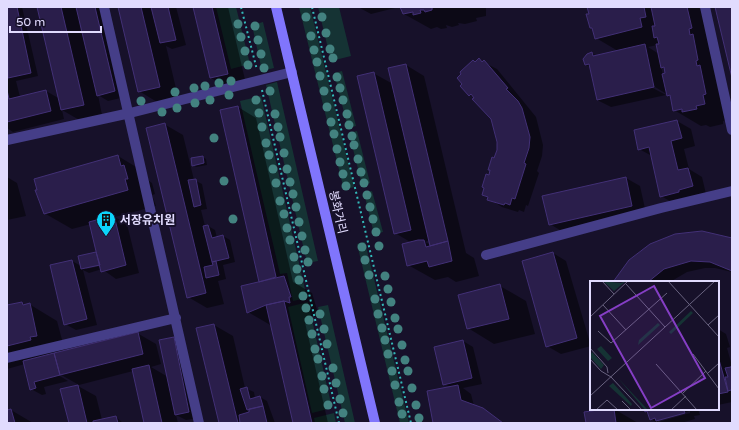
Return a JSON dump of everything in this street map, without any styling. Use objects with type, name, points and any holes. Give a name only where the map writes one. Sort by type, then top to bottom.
[{"type":"main road","name":"봉화거리","points":[[276,7],[375,423]]},
{"type":"street","points":[[104,7],[130,113],[199,423]]},
{"type":"street","points":[[705,7],[732,130]]},
{"type":"street","points":[[7,140],[130,113],[292,72]]},
{"type":"street","points":[[486,255],[661,208],[732,191]]},
{"type":"street","points":[[7,358],[176,318]]},
{"type":"path","points":[[241,7],[339,423]]},
{"type":"path","points":[[312,7],[411,423]]},
{"type":"green space","points":[[216,7],[236,7],[250,64],[231,69]]},
{"type":"green space","points":[[299,7],[310,7],[354,187],[344,190]]},
{"type":"green space","points":[[318,7],[339,7],[351,56],[331,61]]},
{"type":"green space","points":[[263,22],[274,68],[262,71],[252,25]]},
{"type":"green space","points":[[342,71],[356,126],[348,128],[334,73]]},
{"type":"green space","points":[[277,82],[318,261],[307,263],[266,85]]},
{"type":"green space","points":[[261,96],[307,298],[293,301],[287,273],[280,274],[240,101]]},
{"type":"green space","points":[[357,131],[370,183],[362,185],[349,133]]},
{"type":"green space","points":[[372,191],[383,232],[374,234],[364,193]]},
{"type":"green space","points":[[365,242],[409,423],[400,423],[357,244]]},
{"type":"green space","points":[[308,302],[332,408],[312,413],[288,307]]},
{"type":"green space","points":[[328,305],[355,423],[345,423],[318,307]]},
{"type":"green space","points":[[334,413],[336,423],[315,423],[314,418]]},
{"type":"building","points":[[7,7],[17,7],[31,73],[8,78]]},
{"type":"building","points":[[37,7],[61,7],[84,105],[61,110]]},
{"type":"building","points":[[76,7],[95,7],[115,91],[97,96]]},
{"type":"building","points":[[118,7],[141,7],[160,87],[138,92]]},
{"type":"building","points":[[151,7],[168,7],[176,40],[160,43]]},
{"type":"building","points":[[193,7],[212,7],[228,74],[210,78]]},
{"type":"building","points":[[400,7],[435,7],[432,8],[432,10],[425,12],[424,10],[420,10],[421,13],[413,15],[413,12],[403,14]]},
{"type":"building","points":[[587,7],[644,7],[646,17],[640,18],[642,27],[595,39],[586,14],[589,14]]},
{"type":"building","points":[[651,7],[687,7],[692,28],[689,29],[690,35],[693,34],[698,60],[696,61],[697,66],[700,65],[706,94],[703,95],[705,104],[696,106],[697,109],[682,112],[682,109],[673,111],[670,95],[667,96],[662,74],[665,73],[664,67],[661,68],[656,44],[659,44],[657,37],[654,38],[652,26],[655,26]]},
{"type":"building","points":[[715,7],[732,7],[732,78]]},
{"type":"building","points":[[645,44],[654,87],[597,100],[589,64],[585,65],[583,59],[587,54],[592,52],[593,56]]},
{"type":"building","points":[[479,58],[482,62],[484,60],[508,88],[506,89],[518,101],[522,108],[530,137],[529,148],[524,163],[526,164],[515,199],[512,198],[510,205],[505,203],[504,205],[487,200],[488,197],[482,195],[484,188],[482,187],[486,174],[489,175],[490,170],[488,170],[492,157],[494,158],[497,150],[497,142],[491,119],[472,99],[474,98],[471,94],[469,96],[460,86],[462,84],[457,78],[461,74],[460,72],[473,60],[475,62]]},
{"type":"building","points":[[406,64],[448,241],[430,246],[388,68]]},
{"type":"building","points":[[374,72],[411,230],[394,234],[357,76]]},
{"type":"building","points":[[7,90],[9,99],[46,90],[51,111],[7,122]]},
{"type":"building","points":[[238,106],[276,277],[259,282],[220,110]]},
{"type":"building","points":[[677,120],[682,138],[671,141],[678,170],[688,168],[693,186],[679,190],[679,192],[660,197],[649,147],[638,150],[634,130]]},
{"type":"building","points":[[165,123],[206,293],[187,298],[146,128]]},
{"type":"building","points":[[118,155],[121,166],[124,165],[128,179],[125,179],[128,190],[44,214],[35,190],[37,190],[34,179]]},
{"type":"building","points":[[203,156],[204,163],[192,166],[191,158]]},
{"type":"building","points":[[626,177],[632,206],[549,225],[542,196]]},
{"type":"building","points":[[196,179],[201,205],[194,207],[188,180]]},
{"type":"building","name":"서장유치원","points":[[114,215],[126,265],[101,272],[89,222]]},
{"type":"building","points":[[208,225],[212,238],[223,235],[229,258],[212,262],[203,226]]},
{"type":"building","points":[[702,231],[732,238],[732,271],[710,262],[691,261],[664,269],[649,281],[614,281],[629,260],[650,244],[675,234]]},
{"type":"building","points":[[424,240],[426,247],[448,241],[452,261],[429,267],[427,261],[407,266],[402,244]]},
{"type":"building","points":[[96,252],[100,265],[81,269],[78,256]]},
{"type":"building","points":[[553,252],[577,338],[546,347],[522,261]]},
{"type":"building","points":[[72,260],[87,319],[64,325],[50,265]]},
{"type":"building","points":[[216,261],[219,275],[206,278],[204,267],[213,265],[212,262]]},
{"type":"building","points":[[284,276],[291,297],[289,297],[290,303],[284,301],[266,305],[247,313],[241,286]]},
{"type":"building","points":[[500,284],[509,319],[467,329],[458,295]]},
{"type":"building","points":[[284,301],[312,423],[293,423],[266,305]]},
{"type":"building","points":[[22,302],[23,305],[30,303],[37,336],[30,337],[31,340],[7,346],[7,305]]},
{"type":"building","points":[[214,324],[238,423],[219,423],[196,328]]},
{"type":"building","points":[[138,332],[143,354],[60,375],[54,353]]},
{"type":"building","points":[[174,337],[189,412],[175,415],[159,340]]},
{"type":"building","points":[[463,340],[472,378],[443,385],[434,347]]},
{"type":"building","points":[[54,353],[60,375],[34,382],[36,388],[30,390],[23,361]]},
{"type":"building","points":[[719,360],[728,392],[719,394]]},
{"type":"building","points":[[732,364],[732,393],[731,390],[728,391],[725,377],[728,377],[725,368],[731,367]]},
{"type":"building","points":[[149,365],[162,423],[144,423],[132,369]]},
{"type":"building","points":[[78,385],[87,423],[69,423],[60,389]]},
{"type":"building","points":[[458,385],[461,400],[483,408],[503,423],[433,423],[427,391]]},
{"type":"building","points":[[247,387],[250,399],[260,396],[263,406],[247,410],[240,389]]},
{"type":"building","points":[[263,406],[267,423],[240,423],[239,415],[249,412],[249,409]]},
{"type":"building","points":[[11,409],[15,423],[7,423],[7,410]]},
{"type":"building","points":[[614,410],[616,423],[586,423],[584,412]]},
{"type":"building","points":[[644,410],[687,410],[684,411],[685,413],[656,421],[655,418],[650,420],[647,411],[645,412]]},
{"type":"building","points":[[116,416],[118,423],[93,423],[93,421]]},
{"type":"place","name":"서장유치원","points":[[106,237]]}]
